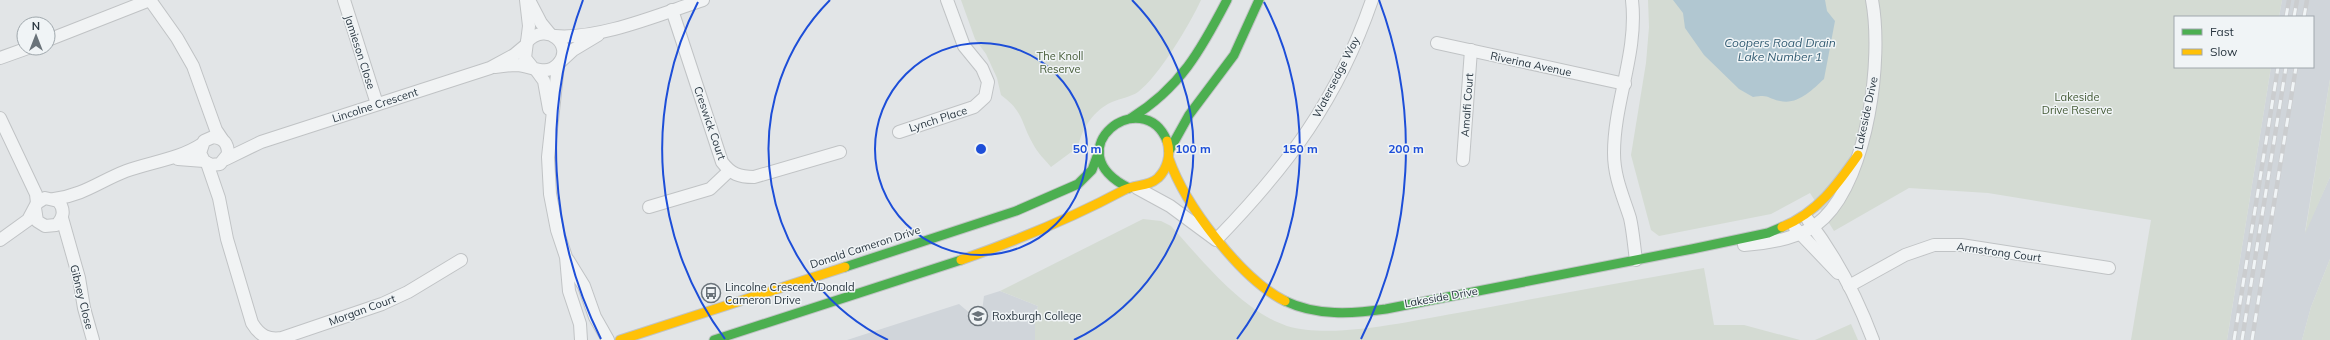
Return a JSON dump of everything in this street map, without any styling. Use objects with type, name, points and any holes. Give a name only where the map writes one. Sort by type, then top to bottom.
[{"type":"street","points":[[56,37],[150,0],[177,38],[193,66],[216,130],[228,149],[225,160],[215,165],[205,162],[166,159]]},
{"type":"street","name":"Jamieson Close","points":[[344,0],[377,104]]},
{"type":"street","points":[[526,0],[529,26],[525,58],[544,81],[548,94],[551,122]]},
{"type":"street","points":[[529,0],[541,22],[559,40],[563,51],[559,63],[548,157],[550,194],[557,230],[566,257],[584,286],[595,317],[608,340]]},
{"type":"street","points":[[527,43],[537,34],[568,38],[604,32],[703,0]]},
{"type":"street","name":"Lynch Place","points":[[899,132],[974,107],[985,97],[988,82],[982,68],[964,46],[947,0]]},
{"type":"street","points":[[1133,188],[1110,179],[1104,171],[1099,151],[1102,139],[1109,128],[1119,121],[1131,118],[1149,108],[1177,84],[1206,42],[1227,0]]},
{"type":"street","points":[[714,340],[1024,238],[1133,188],[1148,185],[1158,179],[1165,170],[1175,135],[1195,106],[1230,61],[1259,0]]},
{"type":"street","name":"Watersedge Way","points":[[1216,240],[1263,190],[1292,155],[1323,108],[1348,60],[1372,0]]},
{"type":"street","points":[[1632,0],[1633,35],[1616,129],[1614,153],[1615,176],[1630,219],[1636,260]]},
{"type":"street","name":"Lakeside Drive","points":[[1169,155],[1173,174],[1185,195],[1216,240],[1245,273],[1263,289],[1282,300],[1306,309],[1330,313],[1364,311],[1689,250],[1771,242],[1796,229],[1812,226],[1824,218],[1841,198],[1858,155],[1875,79],[1876,39],[1872,0]]},
{"type":"street","name":"Creswick Court","points":[[672,10],[722,162],[729,171],[739,176],[754,176],[840,152]]},
{"type":"street","points":[[535,69],[548,71],[573,50],[604,32]]},
{"type":"street","name":"Lincolne Crescent","points":[[225,160],[261,142],[490,68],[514,55],[527,43]]},
{"type":"street","name":"Riverina Avenue","points":[[1437,43],[1625,84]]},
{"type":"street","name":"Amalfi Court","points":[[1463,160],[1471,50]]},
{"type":"street","points":[[0,58],[16,52]]},
{"type":"street","name":"Lincolne Crescent","points":[[490,68],[518,65],[535,69]]},
{"type":"street","points":[[205,162],[200,153],[203,142],[206,103]]},
{"type":"street","points":[[0,118],[36,194],[37,221],[46,226]]},
{"type":"street","points":[[1131,118],[1142,119],[1153,123],[1161,130],[1167,140],[1169,155]]},
{"type":"street","points":[[4,238],[28,220],[36,206],[52,199],[90,189],[125,171],[192,151],[212,137],[223,140]]},
{"type":"street","name":"Lincolne Crescent","points":[[223,140],[236,143],[261,142]]},
{"type":"street","name":"Donald Cameron Drive","points":[[620,340],[1016,211],[1078,184],[1092,170],[1099,151]]},
{"type":"street","name":"Lakeside Drive","points":[[1796,229],[1804,216],[1832,192],[1858,155]]},
{"type":"street","name":"Morgan Court","points":[[219,198],[220,174],[225,160]]},
{"type":"street","name":"Morgan Court","points":[[205,162],[219,198],[227,239],[255,336],[270,340],[282,338],[382,304],[408,292],[461,260]]},
{"type":"street","points":[[649,207],[710,189],[729,171]]},
{"type":"street","points":[[25,172],[52,199],[61,204],[62,217]]},
{"type":"street","name":"Lakeside Drive","points":[[1133,188],[1170,206],[1216,240]]},
{"type":"street","points":[[4,238],[32,227],[56,225],[90,189]]},
{"type":"street","points":[[1804,216],[1830,250],[1849,286],[1873,340]]},
{"type":"street","name":"Gibney Close","points":[[62,217],[70,253],[79,278],[84,308],[93,340]]},
{"type":"street","name":"Gibney Close","points":[[46,226],[70,253]]},
{"type":"street","points":[[1796,229],[1849,286]]},
{"type":"street","name":"Armstrong Court","points":[[1849,286],[1905,255],[1934,245],[1961,245],[2109,268]]},
{"type":"street","points":[[566,257],[569,291],[580,324],[581,340]]},
{"type":"shaded area","points":[[2282,0],[2330,0],[2330,79],[2305,232],[2330,177],[2330,259],[2311,307],[2302,340],[2227,340],[2271,68],[2314,68],[2314,16],[2279,16]]},
{"type":"shaded area","name":"Roxburgh College","points":[[1000,291],[1038,306],[1035,318],[1035,340],[847,340],[959,304],[971,314],[982,311],[984,296]]},
{"type":"green space","name":"The Knoll Reserve","points":[[961,0],[1201,0],[1173,49],[1155,74],[1138,92],[1106,105],[1094,115],[1082,133],[1078,147],[1051,167],[1035,147],[1018,112],[1001,95],[997,78],[986,54],[975,39]]},
{"type":"green space","name":"Lakeside Drive Reserve","points":[[1648,0],[2282,0],[2279,16],[2174,16],[2174,68],[2271,68],[2227,340],[2131,340],[2151,220],[1988,193],[1909,188],[1834,231],[1810,193],[1771,214],[1659,236],[1651,230],[1631,155],[1646,63],[1649,27]]},
{"type":"green space","points":[[2330,79],[2330,177],[2305,234]]},
{"type":"green space","points":[[1143,219],[1161,221],[1171,226],[1209,269],[1254,309],[1270,319],[1287,326],[1306,330],[1350,330],[1398,324],[1704,268],[1714,325],[1744,325],[1800,340],[1035,340],[1035,318],[1038,306],[1000,291]]},
{"type":"green space","points":[[2330,259],[2330,340],[2302,340],[2311,307]]},
{"type":"green space","points":[[1851,324],[1858,340],[1815,340]]},
{"type":"water","name":"Coopers Road Drain Lake Number 1","points":[[1673,0],[1825,0],[1827,11],[1835,21],[1824,79],[1804,96],[1793,101],[1780,101],[1765,96],[1753,97],[1739,89],[1704,55],[1685,28],[1683,13]]},
{"type":"railway","points":[[2286,16],[2289,0]]},
{"type":"railway","points":[[2294,16],[2297,0]]},
{"type":"railway","points":[[2304,16],[2307,0]]},
{"type":"railway","points":[[2234,340],[2278,68]]},
{"type":"railway","points":[[2242,340],[2286,68]]},
{"type":"railway","points":[[2252,340],[2296,68]]},
{"type":"traffic: fast","points":[[1131,118],[1163,94],[1176,81],[1198,51],[1227,0]]},
{"type":"traffic: fast","points":[[1169,151],[1189,115],[1234,55],[1259,0]]},
{"type":"traffic: fast","points":[[1129,188],[1108,173],[1100,156],[1101,141],[1110,128],[1124,120],[1140,119],[1155,125],[1167,141]]},
{"type":"traffic: fast","points":[[845,267],[1016,211],[1078,184],[1092,170],[1099,151]]},
{"type":"traffic: fast","points":[[1285,301],[1309,309],[1334,312],[1347,313],[1386,309],[1692,249],[1768,233],[1782,227]]},
{"type":"traffic: fast","points":[[714,340],[961,260]]},
{"type":"traffic: slow","points":[[961,260],[1044,228],[1085,210],[1128,188],[1154,181],[1164,170],[1168,161],[1169,151],[1167,141]]},
{"type":"traffic: slow","points":[[1782,227],[1806,214],[1816,206],[1834,187],[1858,155]]},
{"type":"traffic: slow","points":[[1169,159],[1188,198],[1216,239],[1233,259],[1251,276],[1268,290],[1285,301]]},
{"type":"traffic: slow","points":[[620,340],[845,267]]},
{"type":"place","name":"Lincolne Crescent/Donald Cameron Drive","points":[[711,293]]},
{"type":"place","name":"Roxburgh College","points":[[978,316]]}]
